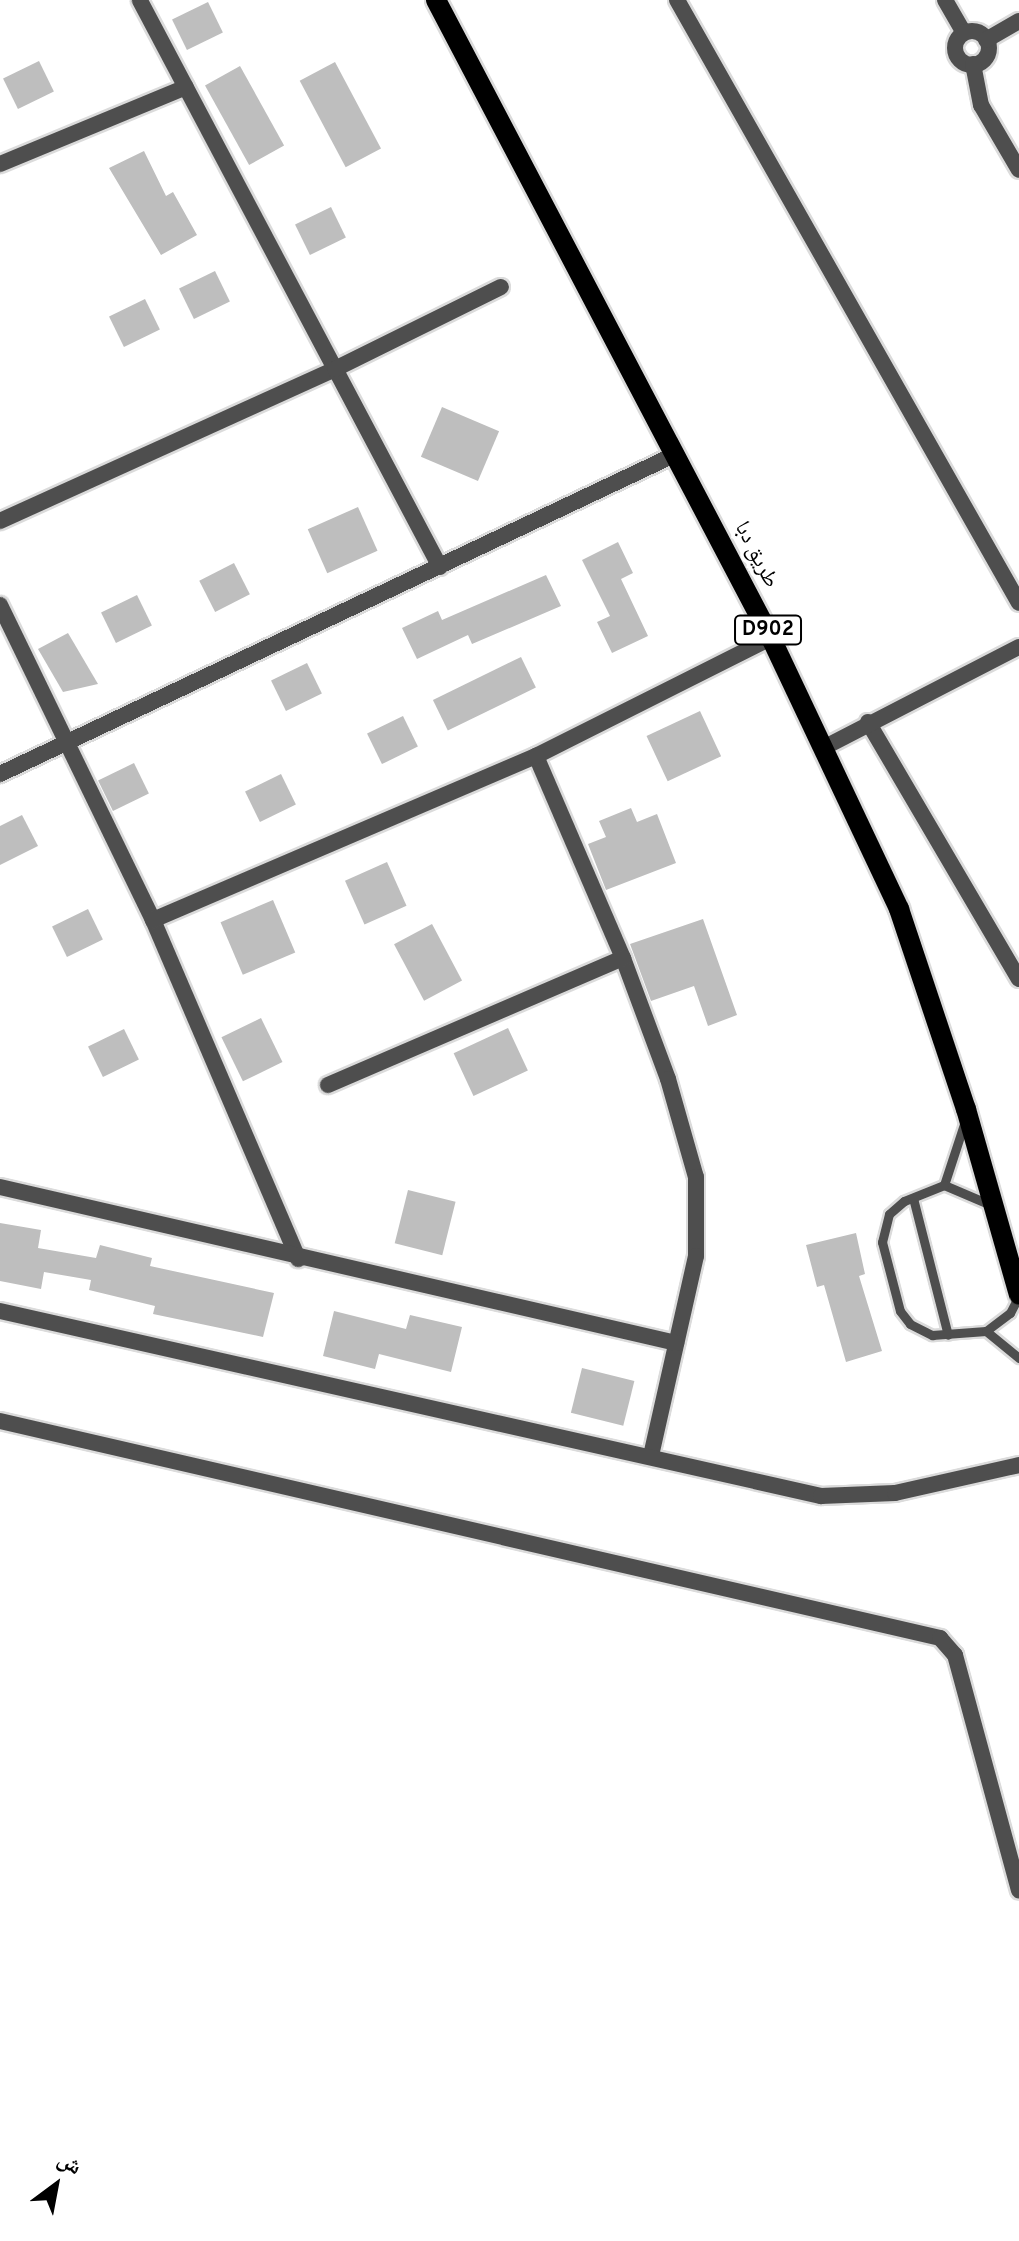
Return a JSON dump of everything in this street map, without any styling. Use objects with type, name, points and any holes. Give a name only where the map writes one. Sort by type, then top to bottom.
[{"type":"main road","name":"طريق دبا","points":[[436,0],[771,638],[899,909],[966,1109],[1019,1295]]},
{"type":"street","points":[[140,0],[440,567]]},
{"type":"street","points":[[677,0],[1019,603]]},
{"type":"street","points":[[945,0],[964,33]]},
{"type":"street","points":[[986,40],[1019,21]]},
{"type":"street","points":[[973,64],[987,56],[986,40],[979,33],[964,33],[957,40],[956,54],[973,64],[981,105],[1019,170]]},
{"type":"street","points":[[0,164],[186,87]]},
{"type":"street","points":[[0,521],[335,369],[501,287]]},
{"type":"street","points":[[0,774],[676,454]]},
{"type":"street","points":[[0,605],[153,920],[298,1259]]},
{"type":"street","points":[[153,920],[536,756],[771,638]]},
{"type":"street","points":[[825,747],[868,722],[1019,647]]},
{"type":"street","points":[[868,722],[1019,979]]},
{"type":"street","points":[[536,756],[623,958],[668,1079],[696,1177],[696,1256],[651,1456]]},
{"type":"street","points":[[328,1085],[623,958]]},
{"type":"street","points":[[0,1187],[298,1259],[676,1343]]},
{"type":"street","points":[[0,1311],[833,1496],[895,1493],[1019,1465]]},
{"type":"street","points":[[0,1421],[940,1638],[955,1655],[1019,1890]]},
{"type":"lane","points":[[966,1109],[960,1148],[944,1185],[913,1198],[889,1214],[882,1232],[900,1311],[916,1329],[948,1335],[986,1331],[1010,1313],[1019,1295]]},
{"type":"lane","points":[[944,1185],[996,1208]]},
{"type":"lane","points":[[913,1198],[948,1335]]},
{"type":"lane","points":[[986,1331],[1019,1358]]},
{"type":"building","points":[[208,2],[223,33],[187,50],[172,20]]},
{"type":"building","points":[[39,61],[54,92],[18,109],[3,79]]},
{"type":"building","points":[[335,62],[381,149],[346,167],[300,81]]},
{"type":"building","points":[[240,66],[284,146],[249,165],[205,85]]},
{"type":"building","points":[[144,151],[166,196],[173,192],[197,235],[161,255],[109,168]]},
{"type":"building","points":[[331,207],[346,238],[310,255],[295,225]]},
{"type":"building","points":[[215,271],[230,302],[194,319],[179,289]]},
{"type":"building","points":[[145,299],[160,330],[124,347],[109,317]]},
{"type":"building","points":[[442,407],[499,431],[478,481],[421,457]]},
{"type":"building","points":[[358,507],[378,551],[327,573],[308,529]]},
{"type":"building","points":[[618,542],[633,573],[621,579],[648,636],[612,653],[597,622],[610,616],[582,560]]},
{"type":"building","points":[[234,563],[250,594],[215,612],[199,581]]},
{"type":"building","points":[[546,575],[561,606],[472,644],[468,635],[417,659],[402,628],[438,611],[442,620]]},
{"type":"building","points":[[137,595],[152,626],[116,643],[101,613]]},
{"type":"building","points":[[68,633],[98,684],[63,692],[38,649]]},
{"type":"building","points":[[521,657],[536,688],[448,731],[433,700]]},
{"type":"building","points":[[307,663],[322,694],[286,711],[271,681]]},
{"type":"building","points":[[700,711],[721,756],[668,781],[647,736]]},
{"type":"building","points":[[403,716],[418,747],[382,764],[367,734]]},
{"type":"building","points":[[134,763],[149,794],[113,811],[98,781]]},
{"type":"building","points":[[281,774],[296,805],[260,822],[245,792]]},
{"type":"building","points":[[631,808],[637,822],[657,814],[676,863],[606,890],[588,844],[606,837],[599,821]]},
{"type":"building","points":[[22,815],[38,846],[0,865],[0,826]]},
{"type":"building","points":[[387,862],[407,906],[365,925],[345,881]]},
{"type":"building","points":[[273,900],[295,952],[243,975],[221,922]]},
{"type":"building","points":[[88,909],[103,940],[67,957],[52,927]]},
{"type":"building","points":[[703,919],[737,1015],[708,1026],[694,986],[651,1001],[630,944]]},
{"type":"building","points":[[432,924],[462,981],[424,1001],[394,944]]},
{"type":"building","points":[[261,1018],[282,1062],[243,1081],[221,1037]]},
{"type":"building","points":[[508,1028],[528,1071],[473,1096],[454,1053]]},
{"type":"building","points":[[124,1029],[139,1060],[103,1077],[88,1047]]},
{"type":"building","points":[[408,1190],[456,1202],[442,1255],[395,1243]]},
{"type":"building","points":[[0,1223],[41,1230],[38,1248],[96,1258],[100,1245],[152,1258],[150,1266],[274,1293],[263,1337],[153,1314],[155,1306],[89,1290],[91,1280],[44,1272],[41,1289],[0,1281]]},
{"type":"building","points":[[856,1233],[865,1274],[859,1276],[882,1351],[846,1362],[824,1285],[817,1287],[806,1245]]},
{"type":"building","points":[[334,1311],[406,1329],[410,1315],[462,1327],[451,1372],[379,1354],[375,1369],[323,1356]]},
{"type":"building","points":[[582,1368],[634,1381],[623,1426],[571,1413]]}]
